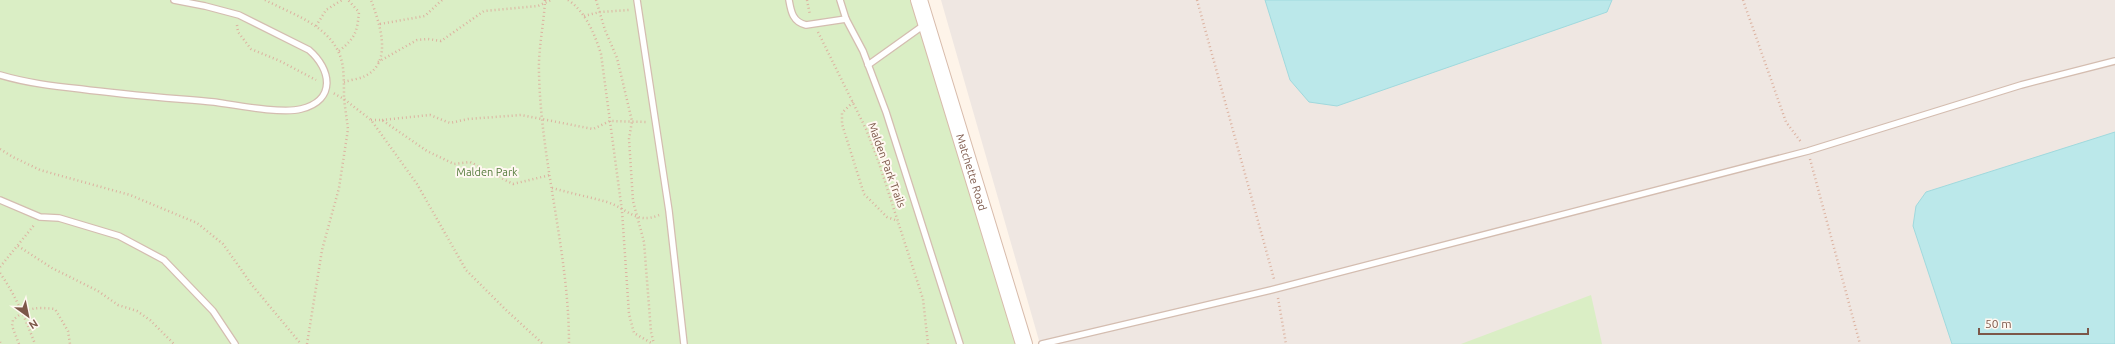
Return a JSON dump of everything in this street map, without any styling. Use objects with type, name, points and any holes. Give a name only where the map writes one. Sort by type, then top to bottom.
[{"type":"main road","name":"Matchette Road","points":[[919,0],[1024,344]]},
{"type":"lane","points":[[0,75],[23,82],[276,109],[301,109],[316,103],[327,89],[327,75],[316,56],[309,50],[237,14],[174,0]]},
{"type":"lane","points":[[637,0],[657,123],[669,211],[684,344]]},
{"type":"lane","points":[[789,0],[790,11],[795,20],[806,25],[846,19]]},
{"type":"lane","points":[[840,0],[846,19],[868,65],[886,112],[960,344]]},
{"type":"lane","points":[[868,65],[926,24]]},
{"type":"lane","points":[[1042,344],[1276,288],[1808,151],[2021,86],[2115,61]]},
{"type":"lane","points":[[0,200],[40,217],[60,218],[119,236],[164,260],[213,311],[235,344]]},
{"type":"path","points":[[265,0],[316,26],[333,42],[339,51],[343,67],[344,99],[348,130],[339,188],[322,250],[307,344]]},
{"type":"path","points":[[316,26],[326,10],[342,0]]},
{"type":"path","points":[[339,51],[350,42],[357,31],[359,12],[348,0]]},
{"type":"path","points":[[344,82],[365,76],[376,67],[382,54],[380,24],[371,0]]},
{"type":"path","points":[[380,24],[425,16],[442,0]]},
{"type":"path","points":[[378,62],[417,40],[428,39],[441,41],[484,11],[538,6],[545,1],[551,0]]},
{"type":"path","points":[[568,0],[584,16],[595,36],[601,54],[622,210],[629,314],[634,333],[653,344]]},
{"type":"path","points":[[596,0],[605,30],[617,58],[632,121],[629,139],[633,201],[644,242],[653,344]]},
{"type":"path","name":"Malden Park Trails","points":[[807,0],[814,23],[871,141],[923,298],[928,344]]},
{"type":"path","points":[[1197,0],[1276,288],[1286,344]]},
{"type":"path","points":[[1743,0],[1786,122],[1808,151],[1860,344]]},
{"type":"path","points":[[545,1],[538,72],[550,175],[565,271],[569,344]]},
{"type":"path","points":[[584,16],[600,12],[638,10]]},
{"type":"path","points":[[237,14],[238,32],[251,49],[311,76],[327,89]]},
{"type":"path","points":[[344,99],[371,120],[417,184],[466,270],[543,344]]},
{"type":"path","points":[[853,102],[842,113],[842,124],[864,194],[887,217],[898,221]]},
{"type":"path","points":[[371,120],[430,114],[450,123],[468,119],[521,115],[593,129],[610,121],[657,123]]},
{"type":"path","points":[[382,120],[427,151],[454,164],[470,162],[513,184],[550,175]]},
{"type":"path","points":[[0,149],[40,170],[130,195],[197,223],[223,244],[252,285],[302,344]]},
{"type":"path","points":[[552,188],[610,203],[637,217],[651,218],[669,211]]},
{"type":"path","points":[[0,267],[40,217]]},
{"type":"path","points":[[18,246],[52,268],[98,291],[118,305],[136,311],[150,320],[174,344]]},
{"type":"path","points":[[0,273],[14,293],[23,311],[35,344]]},
{"type":"path","points":[[19,344],[12,326],[13,320],[23,311],[36,308],[55,309],[68,331],[70,344]]},
{"type":"shaded area","points":[[941,0],[2115,0],[2115,344],[1040,344]]},
{"type":"green space","name":"Malden Park","points":[[0,0],[922,0],[1028,344],[0,344]]},
{"type":"green space","points":[[1591,295],[1602,344],[1461,344]]},
{"type":"water","points":[[1265,0],[1612,0],[1607,12],[1337,106],[1309,102],[1290,80]]},
{"type":"water","points":[[2115,132],[2115,344],[1952,344],[1913,226],[1916,206],[1926,192]]}]
